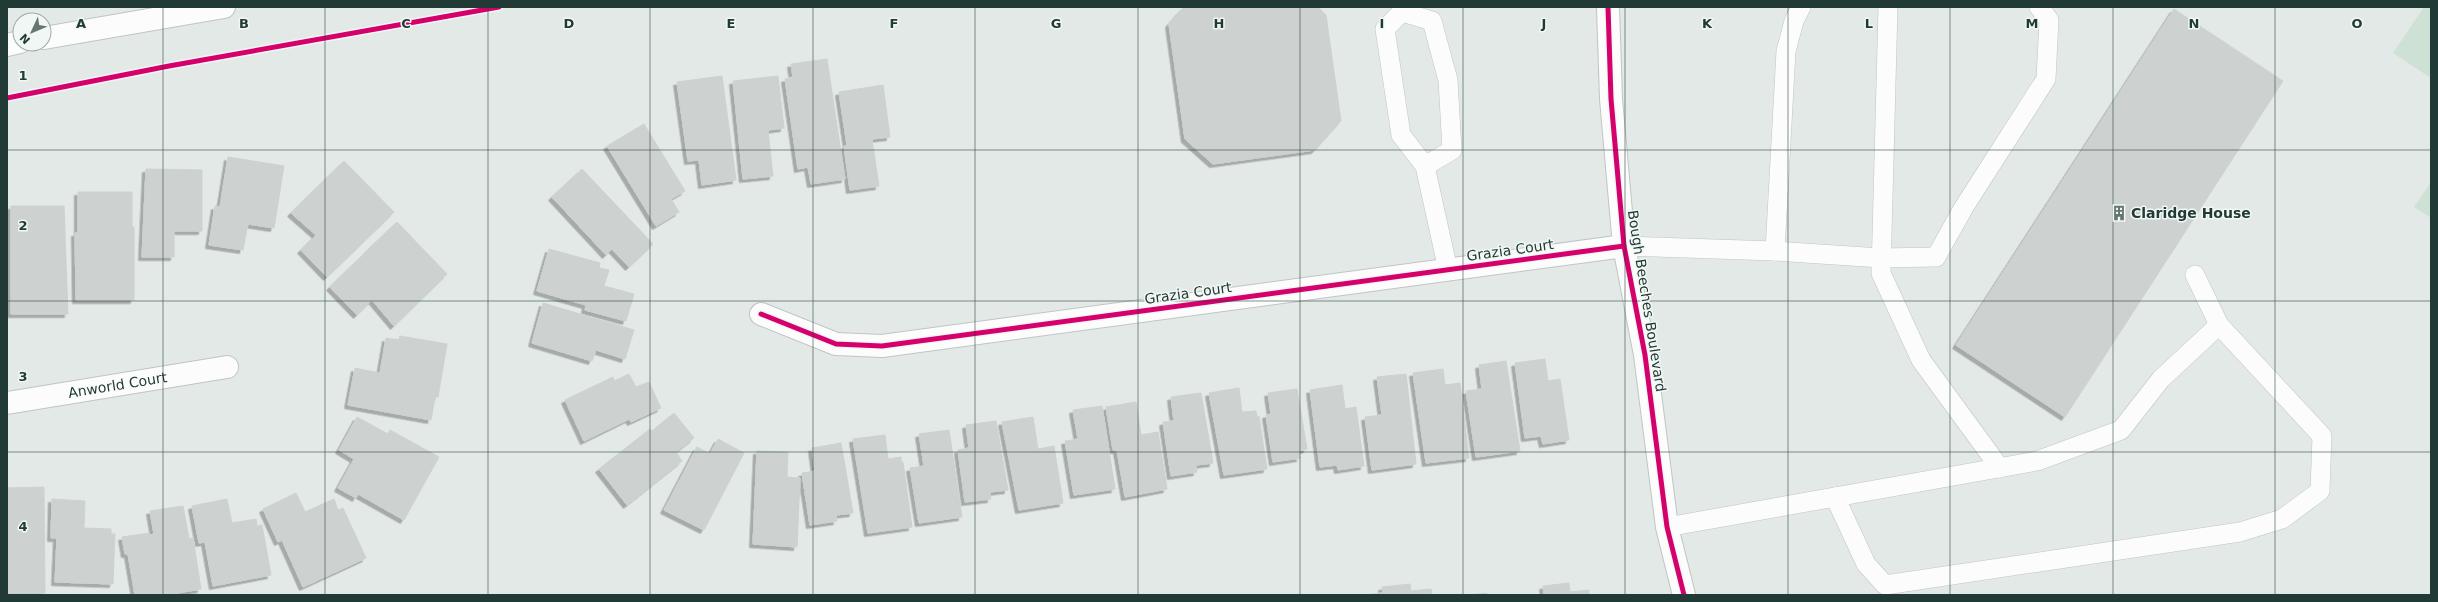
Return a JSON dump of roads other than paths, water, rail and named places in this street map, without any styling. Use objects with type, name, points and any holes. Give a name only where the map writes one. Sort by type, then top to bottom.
[{"type":"street","points":[[52,37],[224,7]]},
{"type":"street","name":"Bough Beeches Boulevard","points":[[1608,7],[1611,99],[1624,246],[1645,355],[1667,527],[1684,595]]},
{"type":"street","name":"Grazia Court","points":[[761,314],[836,344],[882,346],[1624,246]]},
{"type":"street","name":"Anworld Court","points":[[7,403],[227,367]]},
{"type":"lane","points":[[1775,251],[1786,51],[1794,21],[1802,7]]},
{"type":"lane","points":[[1888,7],[1881,273],[1921,360],[2000,468]]},
{"type":"lane","points":[[1624,246],[1775,251],[1881,258],[1936,257],[1964,207],[2046,79],[2049,20],[2039,7]]},
{"type":"lane","points":[[1425,166],[1452,150],[1448,80],[1432,21],[1402,12],[1385,29],[1401,136],[1425,166],[1448,270]]},
{"type":"lane","points":[[1835,497],[1866,564],[1885,586],[2240,532],[2282,519],[2320,491],[2322,436],[2219,325],[2195,275]]},
{"type":"lane","points":[[1667,527],[2037,461],[2121,430],[2161,379],[2219,325]]},
{"type":"place","name":"Claridge House","points":[[2119,213]]}]
